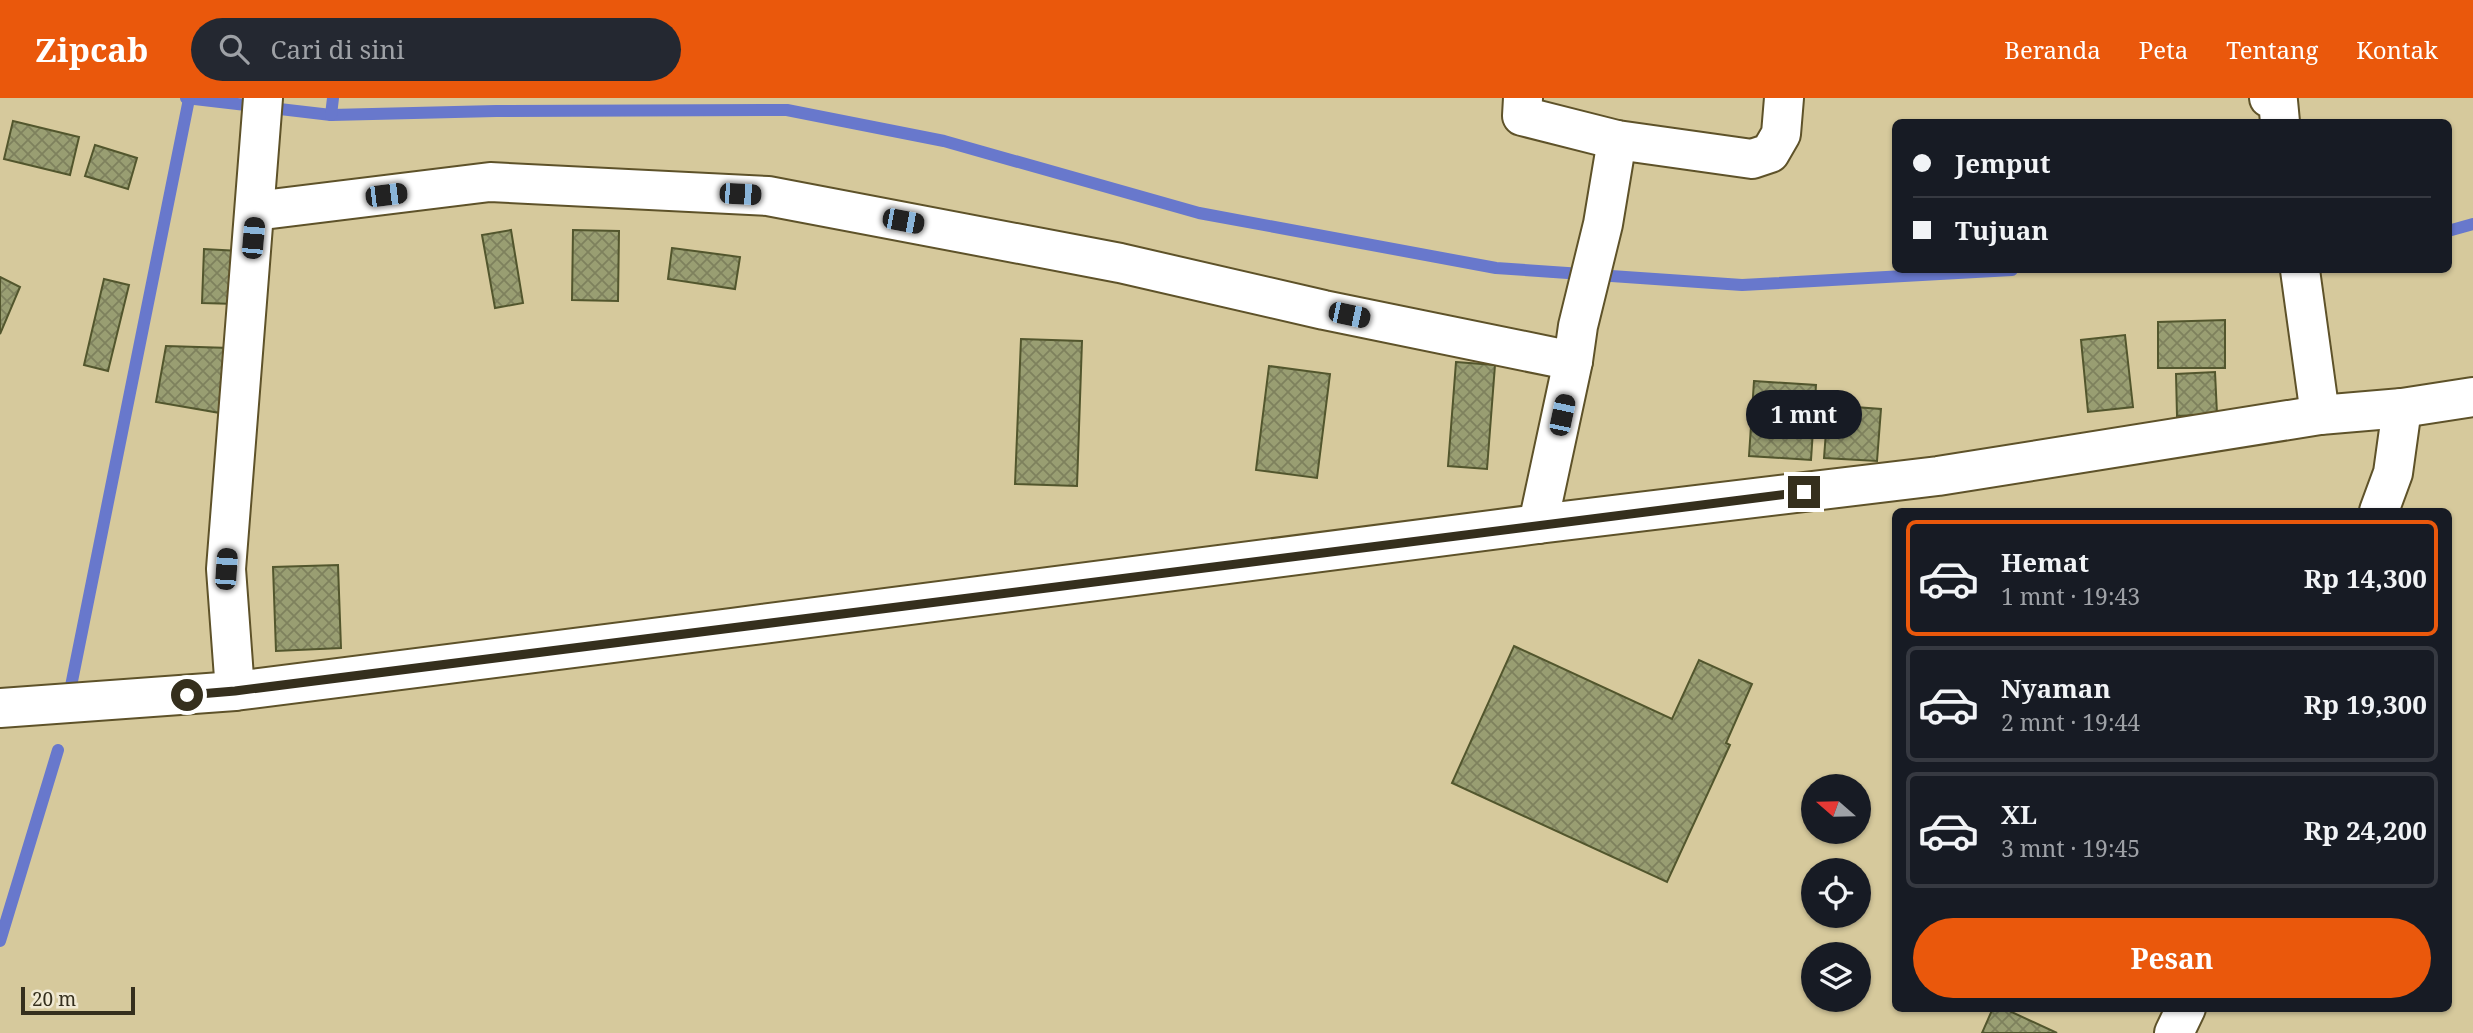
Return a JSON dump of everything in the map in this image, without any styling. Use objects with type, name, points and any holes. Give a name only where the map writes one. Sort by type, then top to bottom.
[{"type":"street","points":[[235,691],[226,569],[263,98]]},
{"type":"street","points":[[1523,98],[1521,116],[1617,140],[1752,159],[1770,153],[1781,134],[1784,98]]},
{"type":"street","points":[[2269,98],[2278,102],[2280,119]]},
{"type":"street","points":[[1538,524],[1603,224],[1617,140]]},
{"type":"street","points":[[255,211],[491,182],[768,195],[1120,263],[1324,310],[1575,344]]},
{"type":"street","points":[[2300,273],[2320,415]]},
{"type":"street","points":[[0,708],[235,691],[1538,524],[1938,476],[2320,415],[2402,408],[2473,397]]},
{"type":"street","points":[[2380,508],[2393,473],[2402,408]]},
{"type":"street","points":[[2174,1033],[2184,1012]]},
{"type":"building","points":[[13,121],[79,137],[70,175],[4,159]]},
{"type":"building","points":[[95,145],[137,158],[128,189],[85,176]]},
{"type":"building","points":[[511,230],[523,303],[495,308],[482,235]]},
{"type":"building","points":[[573,230],[619,231],[618,301],[572,300]]},
{"type":"building","points":[[672,248],[740,257],[735,289],[668,279]]},
{"type":"building","points":[[204,249],[239,251],[236,304],[202,303]]},
{"type":"building","points":[[0,277],[20,287],[0,334]]},
{"type":"building","points":[[104,279],[129,285],[108,371],[84,365]]},
{"type":"building","points":[[2225,320],[2225,368],[2158,368],[2158,322]]},
{"type":"building","points":[[2125,335],[2133,407],[2088,412],[2081,340]]},
{"type":"building","points":[[1021,339],[1082,341],[1077,486],[1015,484]]},
{"type":"building","points":[[166,346],[230,348],[220,413],[156,402]]},
{"type":"building","points":[[1456,362],[1495,365],[1487,469],[1448,466]]},
{"type":"building","points":[[1269,366],[1330,374],[1317,478],[1256,470]]},
{"type":"building","points":[[2215,372],[2217,414],[2177,416],[2176,374]]},
{"type":"building","points":[[1754,381],[1816,385],[1811,460],[1749,456]]},
{"type":"building","points":[[1828,405],[1881,409],[1877,461],[1824,458]]},
{"type":"building","points":[[338,565],[341,648],[276,651],[273,567]]},
{"type":"building","points":[[1514,646],[1672,719],[1699,660],[1752,684],[1726,743],[1730,745],[1667,882],[1452,783]]},
{"type":"building","points":[[1991,1012],[2012,1012],[2057,1033],[1982,1033]]},
{"type":"waterway","points":[[186,98],[331,115],[496,111],[787,110],[944,141],[1199,213],[1496,268],[1742,285],[1958,273]]},
{"type":"waterway","points":[[331,115],[333,98]]},
{"type":"waterway","points":[[69,696],[189,99]]},
{"type":"waterway","points":[[2452,230],[2473,224]]},
{"type":"waterway","points":[[0,941],[58,750]]},
{"type":"route","points":[[187,695],[1804,492]]}]
